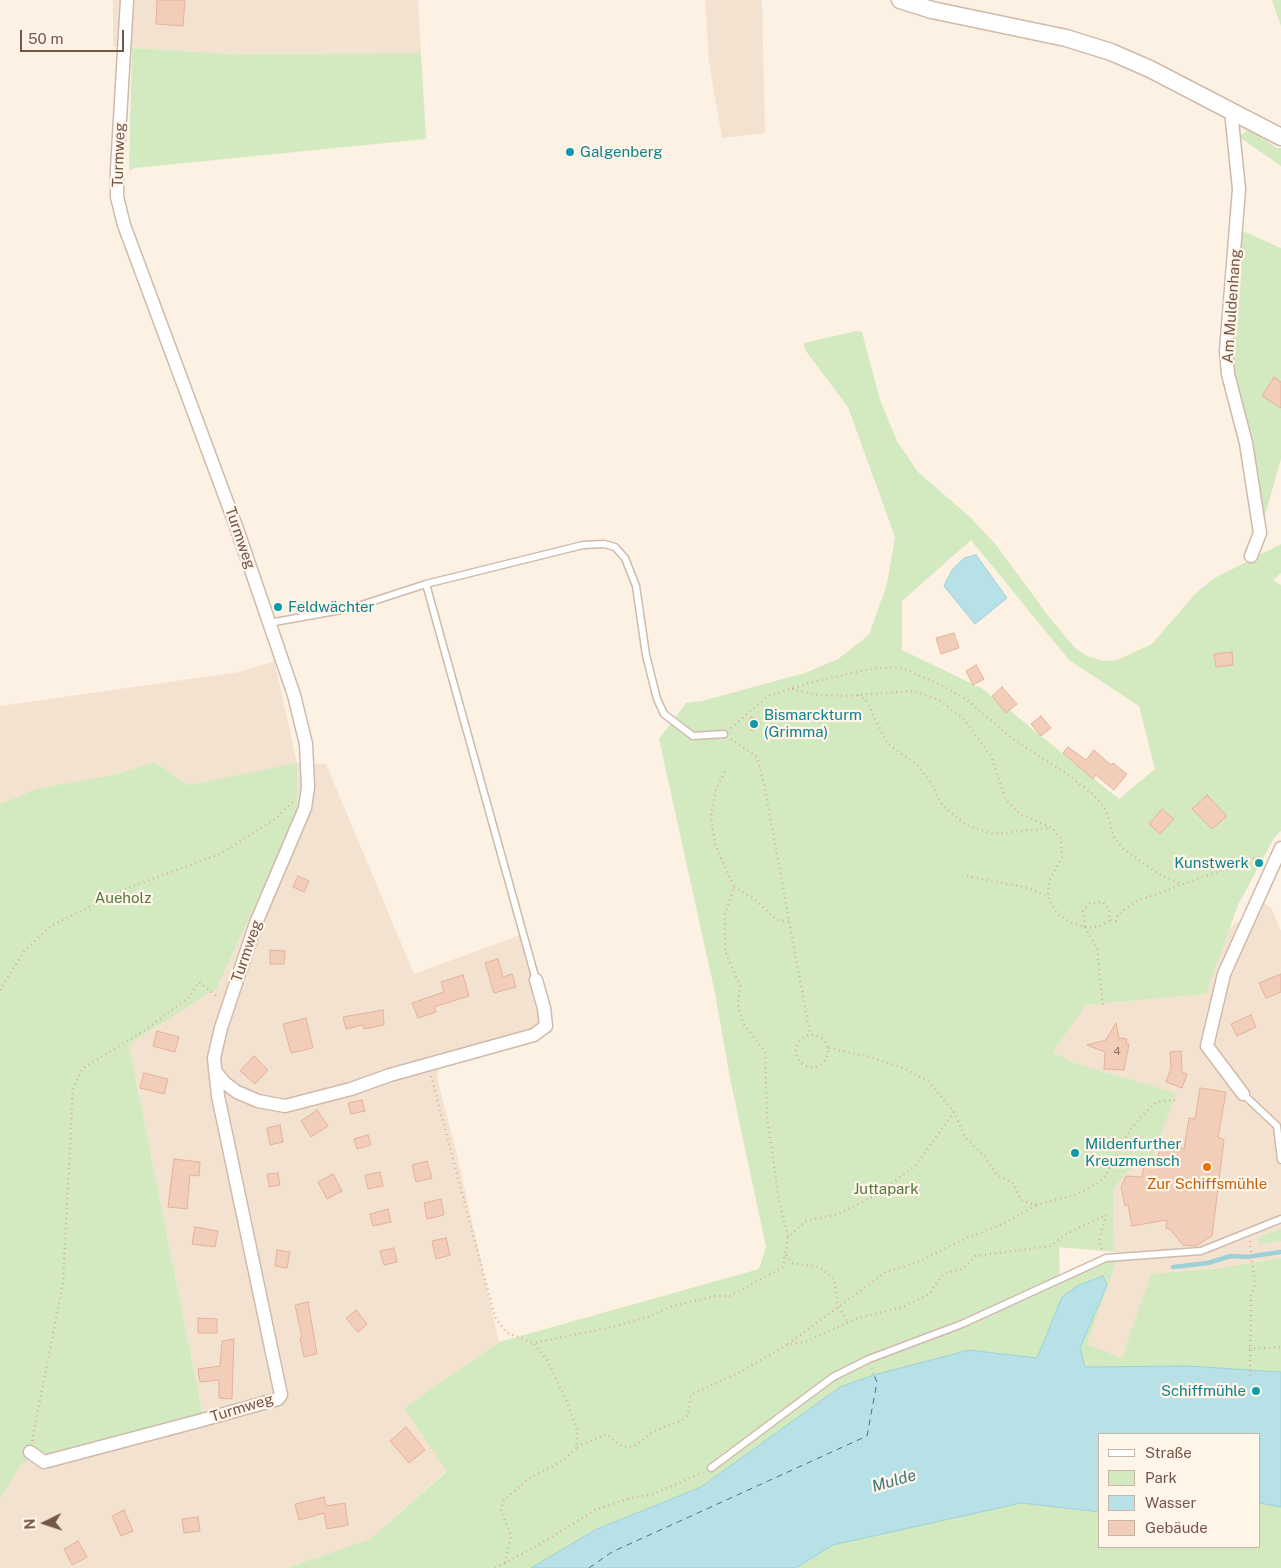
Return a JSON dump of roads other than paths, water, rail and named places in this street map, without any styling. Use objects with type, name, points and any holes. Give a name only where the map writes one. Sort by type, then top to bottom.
[{"type":"street","name":"Turmweg","points":[[30,1452],[44,1462],[278,1399],[281,1395],[218,1096],[214,1058],[229,1003],[256,923],[299,825],[308,787],[306,744],[294,695],[270,623],[124,225],[117,197],[127,0]]},
{"type":"street","points":[[900,0],[932,10],[1066,38],[1111,52],[1150,69],[1281,137]]},
{"type":"street","name":"Am Muldenhang","points":[[1231,111],[1239,189],[1226,351],[1228,374],[1246,443],[1260,533],[1251,556]]},
{"type":"street","points":[[1243,1094],[1207,1046],[1224,974],[1281,848]]},
{"type":"street","points":[[215,1071],[225,1083],[237,1092],[258,1101],[286,1106],[351,1089],[534,1035],[546,1026],[544,1008],[536,980]]},
{"type":"lane","points":[[270,623],[352,608],[426,584],[583,545],[604,544],[615,547],[625,558],[636,586],[646,655],[657,699],[664,714],[693,736],[724,734]]},
{"type":"lane","points":[[426,584],[536,980]]},
{"type":"lane","points":[[1243,1094],[1277,1126],[1281,1160]]},
{"type":"lane","points":[[711,1468],[833,1377],[869,1360],[962,1324],[1106,1258],[1201,1251],[1281,1219]]},
{"type":"water","points":[[976,555],[1007,598],[975,624],[944,586],[952,570],[964,558]]},
{"type":"water","name":"Mulde","points":[[1103,1276],[1107,1285],[1080,1348],[1085,1367],[1187,1366],[1281,1372],[1281,1507],[1261,1503],[1261,1433],[1098,1433],[1098,1512],[1021,1503],[833,1545],[796,1568],[531,1568],[597,1529],[701,1487],[840,1387],[874,1375],[969,1350],[1037,1358],[1062,1297],[1077,1286]]},
{"type":"waterway","points":[[1173,1267],[1208,1263],[1231,1256],[1247,1257],[1281,1252]]},
{"type":"place","name":"Galgenberg","points":[[570,152]]},
{"type":"place","name":"Feldwächter","points":[[278,607]]},
{"type":"place","name":"Bismarckturm (Grimma)","points":[[754,724]]},
{"type":"place","name":"Kunstwerk","points":[[1259,863]]},
{"type":"place","name":"Mildenfurther Kreuzmensch","points":[[1075,1153]]},
{"type":"place","name":"Zur Schiffsmühle","points":[[1207,1167]]},
{"type":"place","name":"Schiffmühle","points":[[1256,1391]]},
{"type":"park label","name":"Aueholz","points":[[123,898]]},
{"type":"park label","name":"Juttapark","points":[[886,1189]]}]
